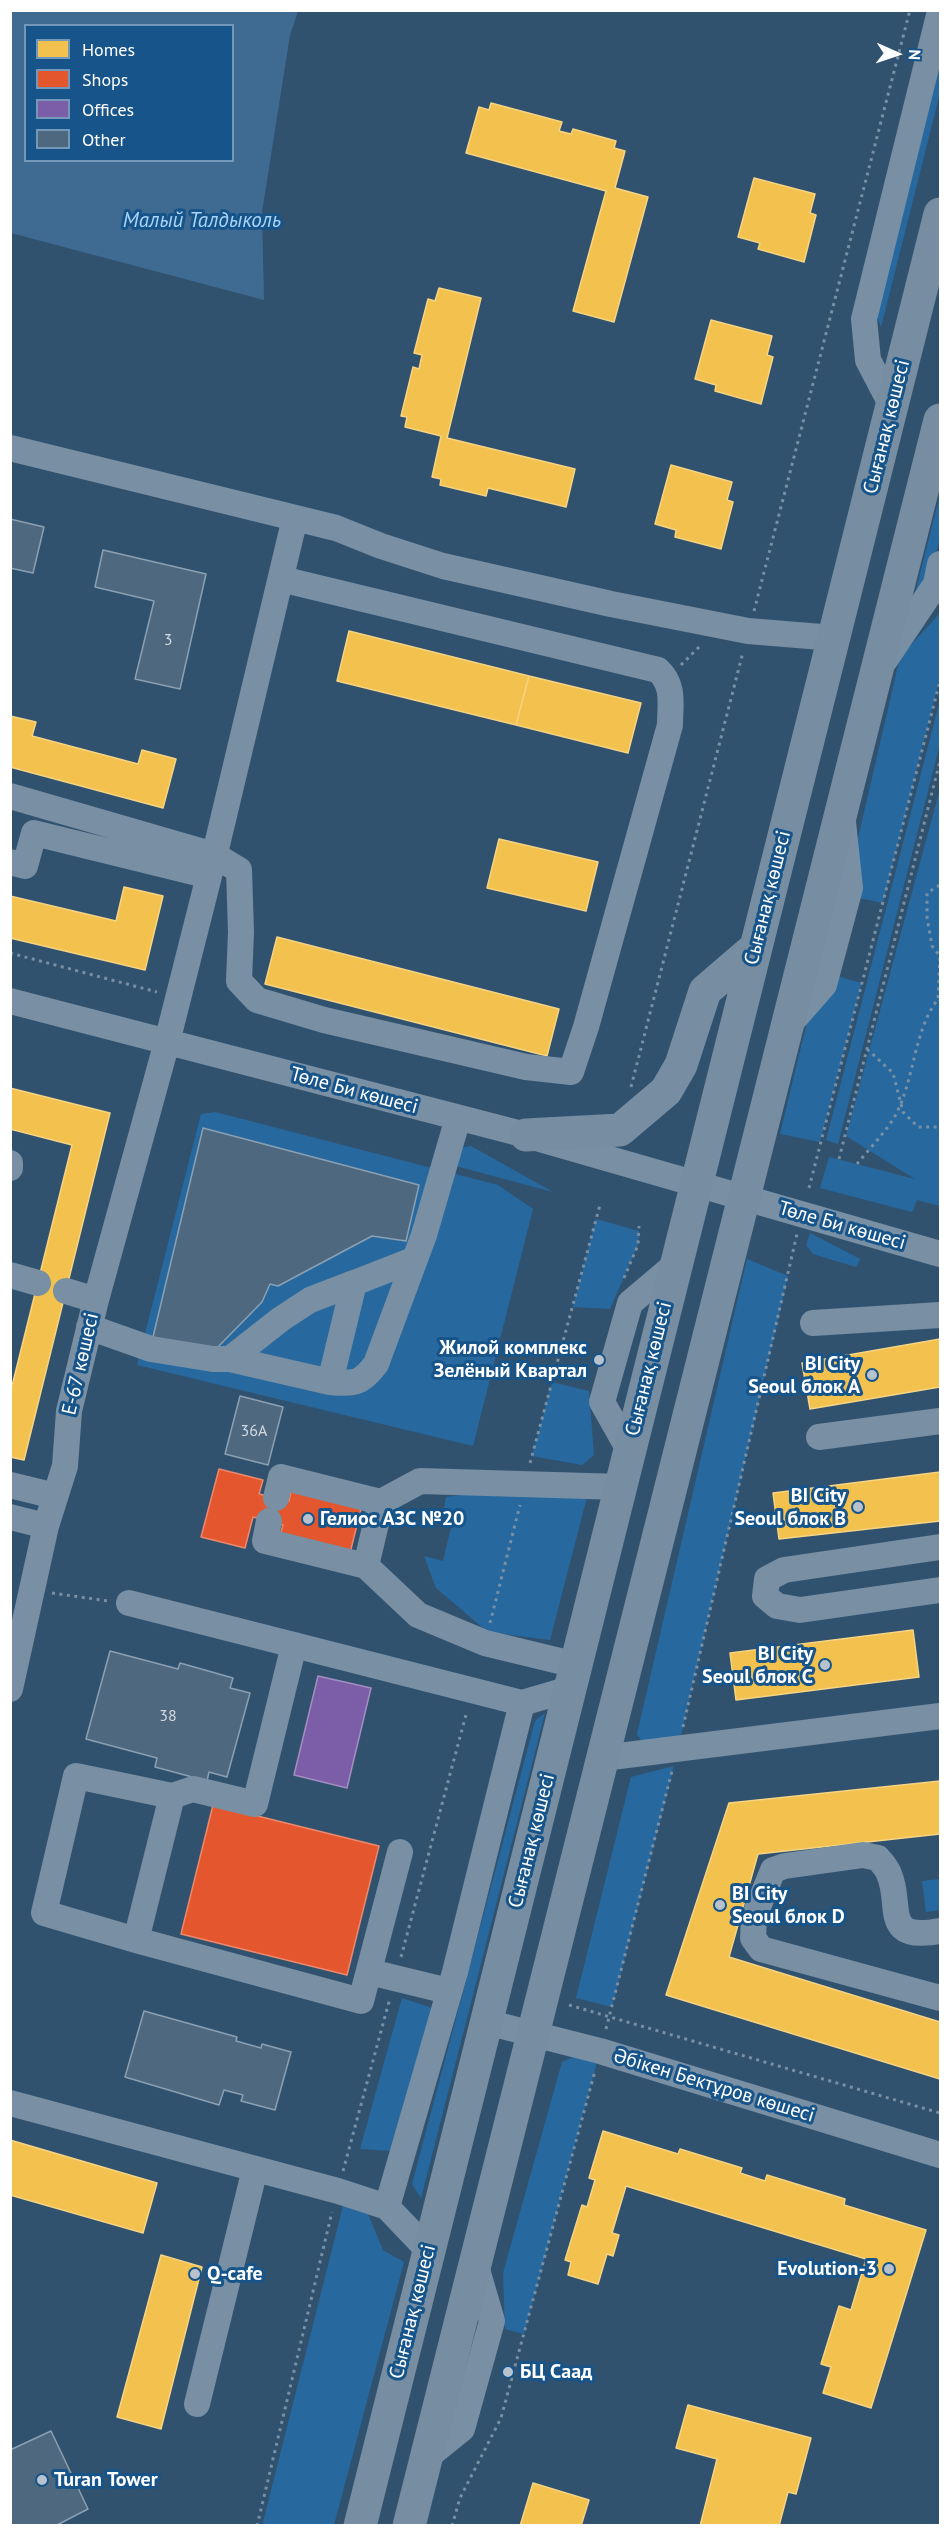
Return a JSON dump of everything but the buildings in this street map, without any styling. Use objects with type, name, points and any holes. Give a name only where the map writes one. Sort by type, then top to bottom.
[{"type":"main road","name":"Сығанақ көшесі","points":[[360,2526],[940,214]]},
{"type":"main road","points":[[409,2526],[940,420]]},
{"type":"main road","points":[[526,1136],[620,1130],[666,1091],[681,1065],[705,991],[754,949]]},
{"type":"street","points":[[892,406],[868,360],[864,319],[940,10]]},
{"type":"street","points":[[10,448],[336,528],[381,546],[443,566],[748,632],[834,639]]},
{"type":"street","name":"Е-67 көшесі","points":[[10,1689],[46,1526],[65,1466],[69,1411],[89,1327],[167,1042],[212,866],[295,518]]},
{"type":"street","points":[[877,673],[936,584],[940,564]]},
{"type":"street","points":[[10,862],[25,866],[34,833],[239,870],[241,932],[238,981],[257,1000],[324,1020],[503,1062],[571,1072],[586,1027],[670,725],[670,694],[667,679],[658,670],[281,579]]},
{"type":"street","points":[[10,796],[212,866]]},
{"type":"street","name":"Төле Би көшесі","points":[[10,1001],[526,1136],[940,1254]]},
{"type":"street","points":[[89,1327],[151,1349],[213,1359],[231,1359],[330,1382],[351,1383],[366,1378],[376,1364],[424,1235],[458,1118]]},
{"type":"street","points":[[231,1359],[281,1319],[310,1300],[413,1260]]},
{"type":"street","points":[[10,1275],[38,1282]]},
{"type":"street","points":[[330,1382],[354,1282]]},
{"type":"street","points":[[66,1291],[96,1300]]},
{"type":"street","points":[[813,1323],[940,1315]]},
{"type":"street","points":[[819,1437],[940,1421]]},
{"type":"street","points":[[573,1677],[418,1614],[366,1566],[265,1541],[272,1509],[281,1477],[381,1502],[420,1481],[621,1487]]},
{"type":"street","points":[[10,1485],[56,1496]]},
{"type":"street","points":[[366,1566],[381,1502]]},
{"type":"street","points":[[10,1517],[46,1526]]},
{"type":"street","points":[[940,1547],[784,1570],[767,1580],[765,1596],[777,1606],[800,1610],[940,1590]]},
{"type":"street","points":[[129,1604],[522,1703],[573,1677]]},
{"type":"street","points":[[294,1646],[255,1803],[193,1789],[172,1796],[76,1776],[44,1913],[361,2001],[400,1852]]},
{"type":"street","points":[[387,2207],[455,1972],[522,1703]]},
{"type":"street","points":[[603,1758],[940,1716]]},
{"type":"street","points":[[136,1940],[172,1796]]},
{"type":"street","points":[[940,1931],[924,1934],[904,1929],[896,1918],[890,1874],[878,1858],[863,1855],[785,1866],[773,1870],[754,1917],[753,1938],[761,1949],[940,1998]]},
{"type":"street","points":[[370,1972],[448,1991]]},
{"type":"street","name":"Әбікен Бектұров көшесі","points":[[486,2022],[600,2051],[940,2155]]},
{"type":"street","points":[[10,2103],[338,2191],[387,2207],[429,2251]]},
{"type":"street","points":[[197,2404],[255,2169]]},
{"type":"path","points":[[628,1097],[910,10]]},
{"type":"path","points":[[667,679],[719,626]]},
{"type":"path","points":[[809,1188],[940,681]]},
{"type":"path","points":[[839,1160],[940,761]]},
{"type":"path","points":[[857,1164],[895,1116],[927,1014],[939,1000],[940,956],[932,946],[927,917],[927,893],[940,885]]},
{"type":"path","points":[[10,953],[178,998]]},
{"type":"path","points":[[867,1049],[893,1074],[903,1112],[918,1127],[940,1125]]},
{"type":"path","points":[[485,1643],[525,1483],[600,1205]]},
{"type":"path","points":[[619,1288],[638,1245],[639,1226]]},
{"type":"path","points":[[603,2040],[679,1747],[799,1227]]},
{"type":"path","points":[[32,1589],[129,1604]]},
{"type":"path","points":[[257,2526],[338,2191],[472,1691]]},
{"type":"path","points":[[569,2005],[940,2113]]},
{"type":"path","points":[[452,2526],[460,2498],[501,2418],[595,2069]]},
{"type":"shaded area","points":[[940,39],[940,93],[881,327],[873,305]]},
{"type":"shaded area","points":[[940,495],[940,538],[929,580],[915,594]]},
{"type":"shaded area","points":[[940,613],[940,677],[883,903],[859,898],[856,847],[900,657]]},
{"type":"shaded area","points":[[940,700],[940,744],[838,1144],[826,1140]]},
{"type":"shaded area","points":[[940,789],[940,1206],[917,1200],[912,1212],[820,1188],[829,1157],[915,1179],[846,1136]]},
{"type":"shaded area","points":[[836,976],[862,983],[820,1142],[780,1134],[807,1022]]},
{"type":"shaded area","points":[[215,1112],[498,1185],[533,1209],[473,1446],[137,1365],[201,1114]]},
{"type":"shaded area","points":[[471,1146],[553,1192],[452,1165],[458,1148]]},
{"type":"shaded area","points":[[596,1219],[639,1231],[638,1245],[610,1309],[573,1307]]},
{"type":"shaded area","points":[[810,1233],[860,1259],[856,1267],[813,1254],[806,1245]]},
{"type":"shaded area","points":[[747,1259],[788,1276],[680,1739],[642,1742],[637,1734]]},
{"type":"shaded area","points":[[552,1382],[589,1391],[594,1455],[582,1465],[532,1456]]},
{"type":"shaded area","points":[[493,1491],[587,1497],[550,1640],[488,1632],[436,1588],[424,1556],[443,1561],[453,1519],[443,1515],[446,1497]]},
{"type":"shaded area","points":[[545,1713],[421,2198],[412,2184],[535,1721]]},
{"type":"shaded area","points":[[674,1766],[612,2007],[576,1998],[631,1777]]},
{"type":"shaded area","points":[[940,1879],[940,1910],[926,1912],[922,1881]]},
{"type":"shaded area","points":[[402,1998],[432,2008],[392,2151],[360,2149]]},
{"type":"shaded area","points":[[576,2056],[598,2058],[524,2334],[505,2329],[503,2273],[562,2062]]},
{"type":"shaded area","points":[[343,2206],[368,2214],[383,2250],[404,2262],[334,2525],[262,2526]]},
{"type":"water","name":"Малый Талдыколь","points":[[10,11],[298,11],[290,35],[262,212],[264,300],[11,233]]},
{"type":"place","name":"Жилой комплекс Зелёный Квартал","points":[[599,1360]]},
{"type":"place","name":"BI City Seoul блок A","points":[[872,1375]]},
{"type":"place","name":"BI City Seoul блок B","points":[[858,1507]]},
{"type":"place","name":"Гелиос АЗС №20","points":[[308,1519]]},
{"type":"place","name":"BI City Seoul блок C","points":[[825,1665]]},
{"type":"place","name":"BI City Seoul блок D","points":[[720,1905]]},
{"type":"place","name":"Evolution-3","points":[[889,2269]]},
{"type":"place","name":"Q-cafe","points":[[195,2274]]},
{"type":"place","name":"БЦ Саад","points":[[508,2372]]},
{"type":"place","name":"Turan Tower","points":[[42,2480]]}]
